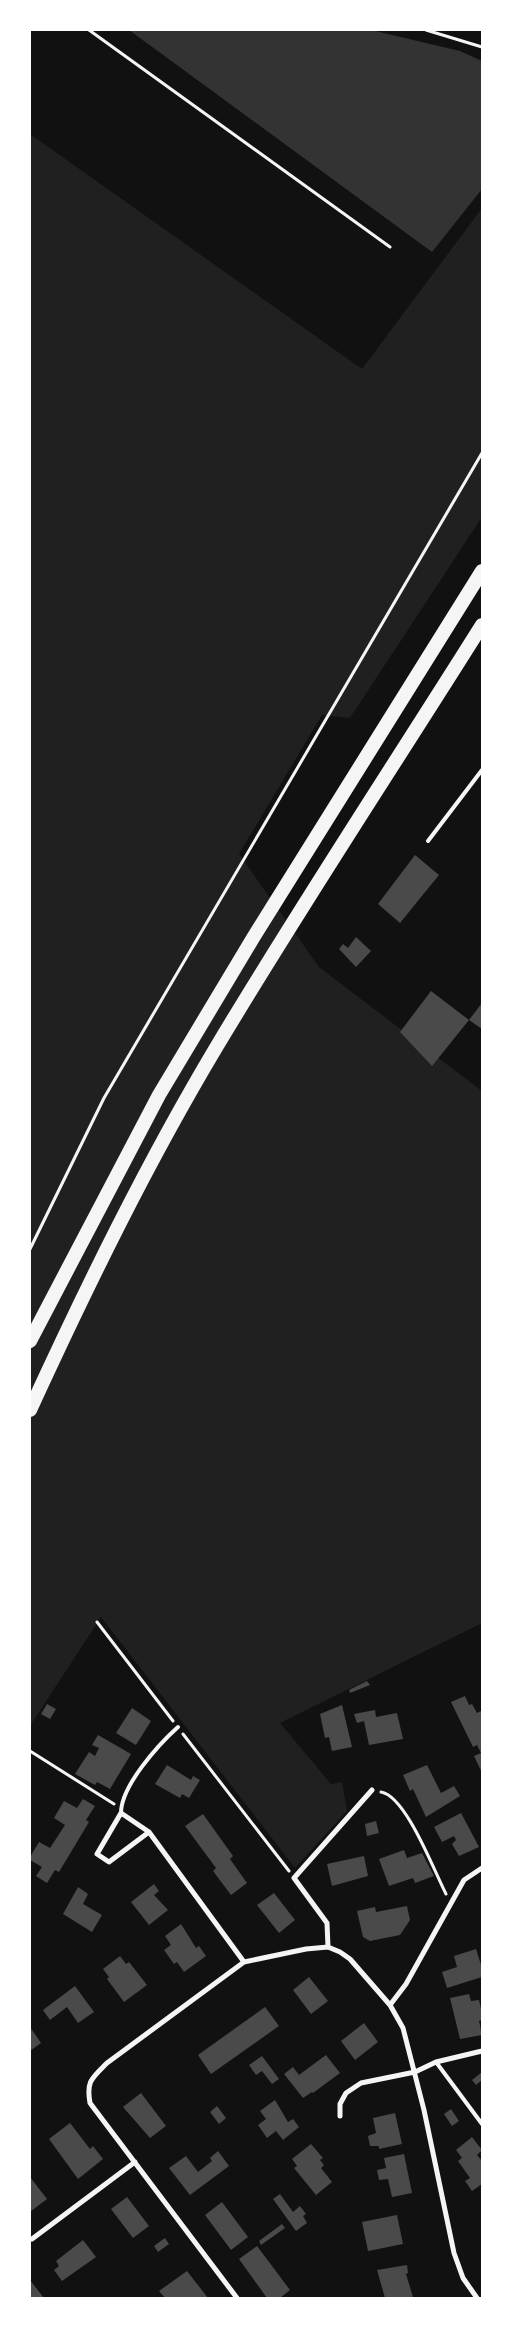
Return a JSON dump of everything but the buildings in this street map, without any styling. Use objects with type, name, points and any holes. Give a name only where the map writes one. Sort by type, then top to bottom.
[{"type":"highway","points":[[31,1340],[109,1188],[164,1087],[253,938],[482,571]]},
{"type":"highway","points":[[30,1410],[89,1283],[149,1166],[217,1046],[482,625]]},
{"type":"street","points":[[328,1948],[327,1923],[294,1878],[372,1790]]},
{"type":"street","points":[[149,1832],[109,1862],[97,1854],[121,1810],[149,1832],[244,1962]]},
{"type":"street","points":[[390,2005],[406,1984],[464,1880],[482,1868]]},
{"type":"street","points":[[237,2298],[90,2103],[88,2090],[91,2079],[107,2063],[244,1962],[306,1949],[328,1948],[350,1959],[390,2005],[403,2028],[454,2253],[464,2278],[477,2298]]},
{"type":"street","points":[[340,2116],[340,2104],[346,2093],[361,2083],[414,2072],[436,2062],[482,2051]]},
{"type":"street","points":[[32,2239],[135,2162]]},
{"type":"lane","points":[[428,841],[482,770]]},
{"type":"lane","points":[[121,1810],[124,1798],[150,1756],[178,1727]]},
{"type":"lane","points":[[436,2062],[482,2124]]},
{"type":"path","points":[[89,30],[390,247]]},
{"type":"path","points":[[426,30],[482,46]]},
{"type":"path","points":[[30,1249],[104,1098],[482,453]]},
{"type":"path","points":[[97,1622],[294,1878]]},
{"type":"path","points":[[30,1751],[121,1810]]},
{"type":"path","points":[[372,1790],[385,1792],[405,1812],[451,1905]]},
{"type":"shaded area","points":[[129,30],[371,30],[460,51],[482,61],[482,189],[432,252]]},
{"type":"shaded area","points":[[30,134],[362,369],[482,208],[482,517],[350,718],[322,715],[239,854],[319,967],[482,1091],[482,1623],[280,1723],[331,1784],[342,1782],[347,1811],[295,1868],[101,1617],[30,1726]]}]
